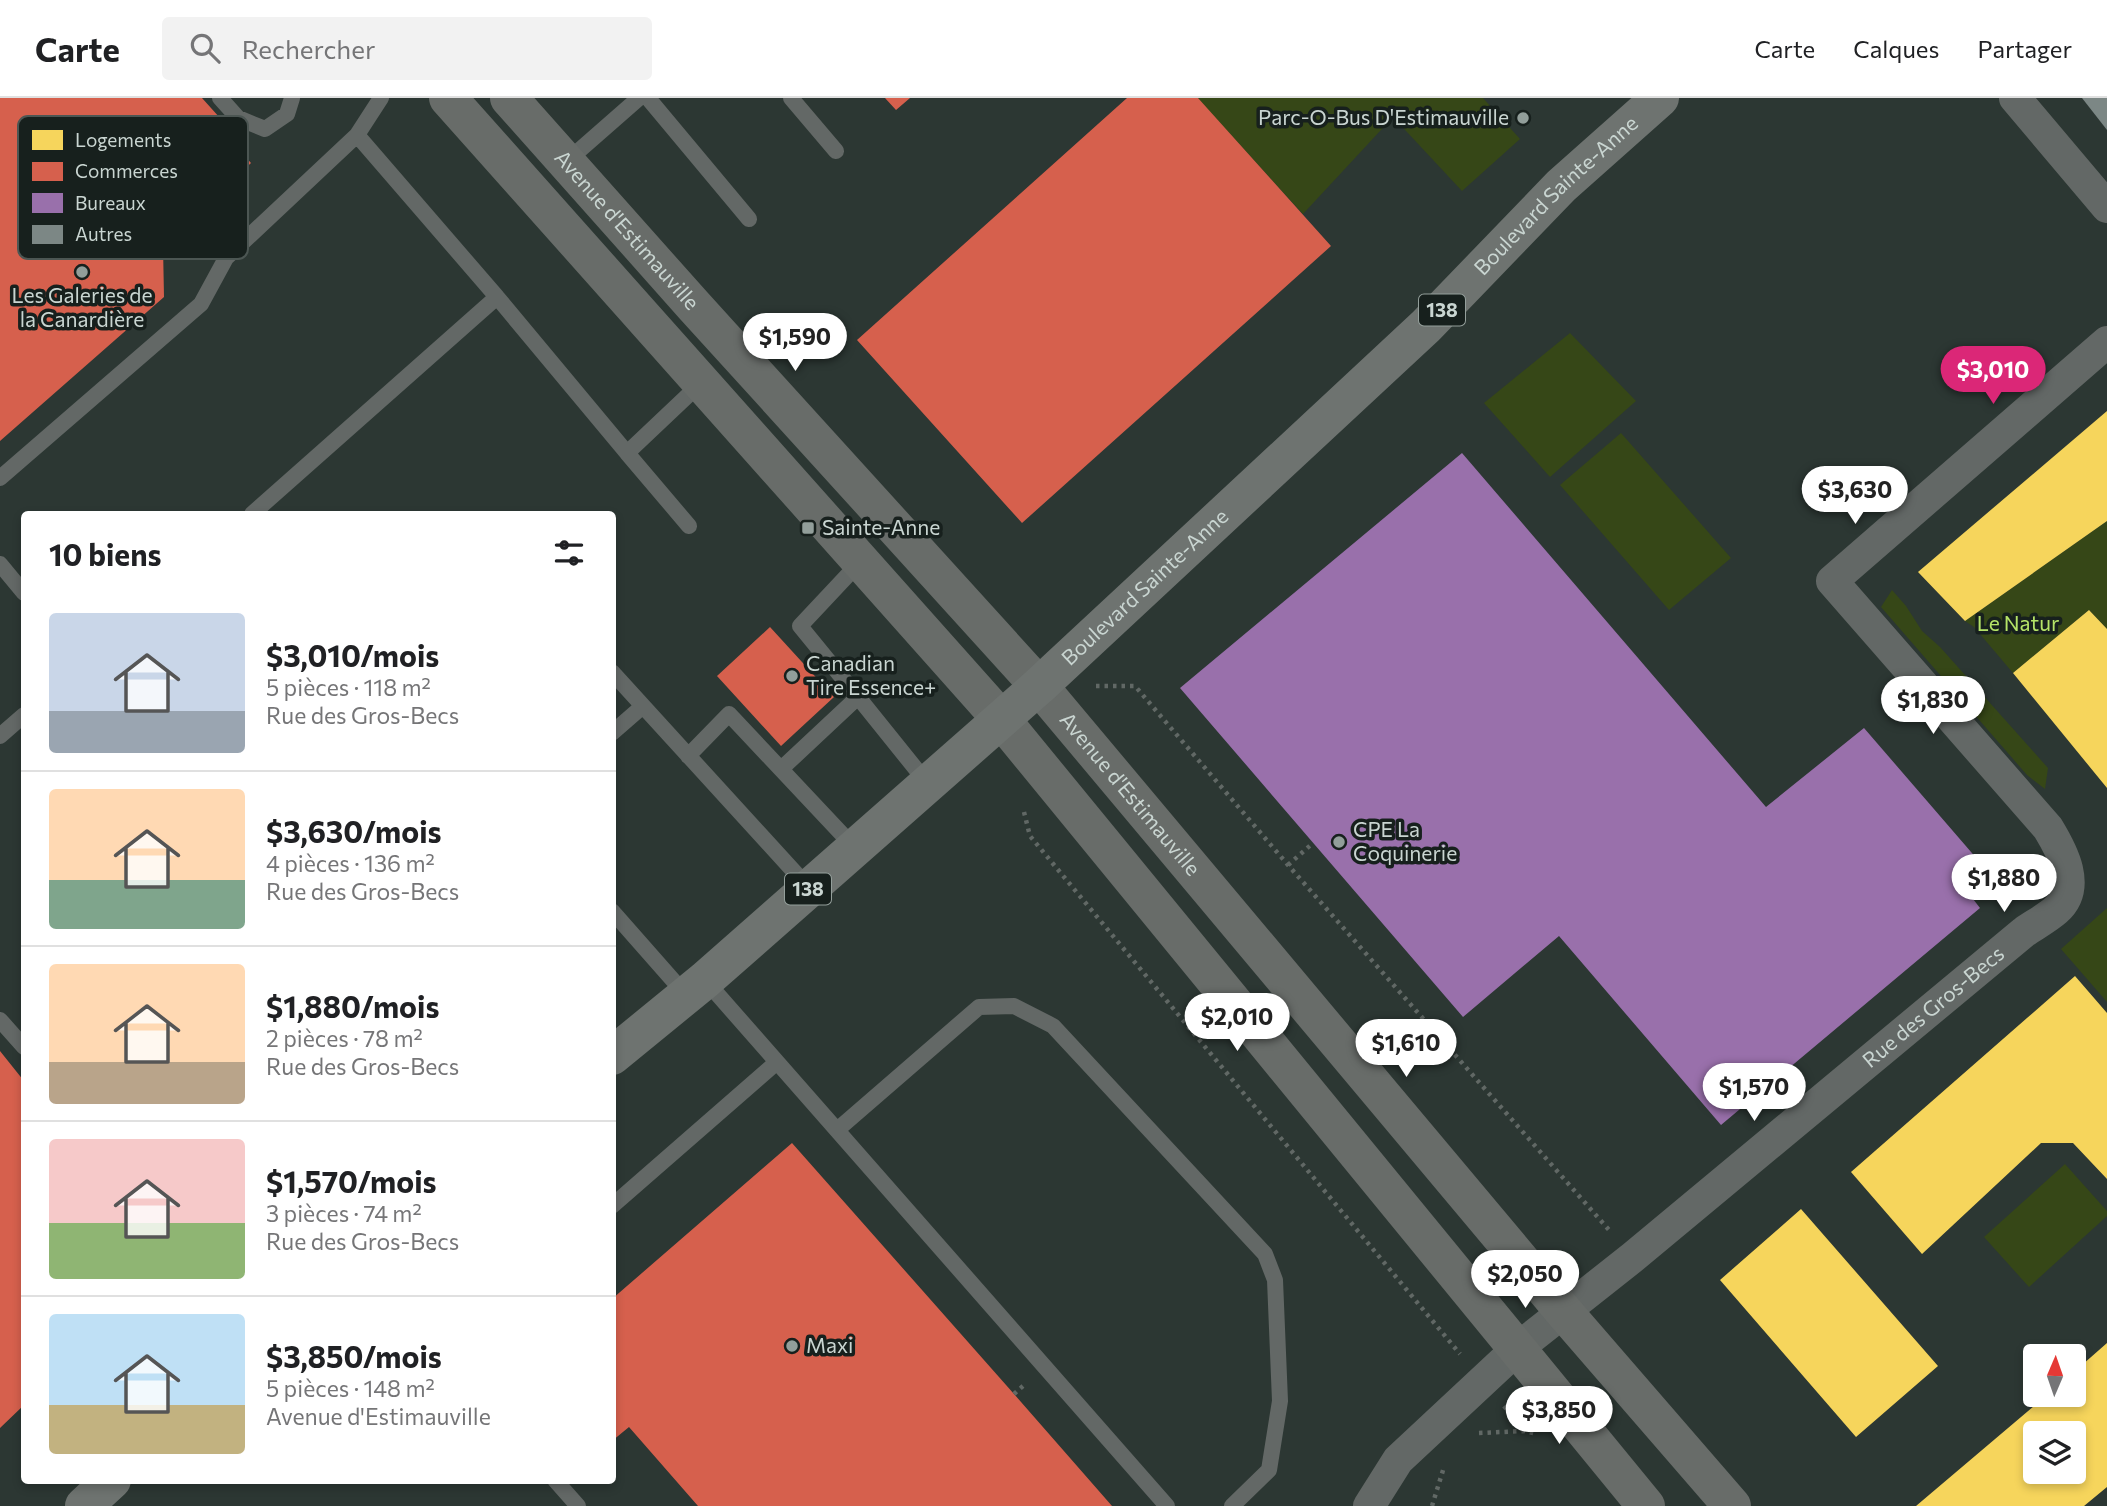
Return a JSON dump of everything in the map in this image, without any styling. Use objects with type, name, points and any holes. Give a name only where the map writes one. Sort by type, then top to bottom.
[{"type":"main road","points":[[448,98],[1001,719],[1646,1506]]},
{"type":"main road","name":"Avenue d'Estimauville","points":[[509,98],[703,317],[1039,686],[1564,1312],[1732,1506]]},
{"type":"main road","name":"Boulevard Sainte-Anne","points":[[616,1053],[695,987],[1039,686],[1426,326],[1561,186],[1660,98]]},
{"type":"main road","points":[[84,1506],[108,1484]]},
{"type":"street","points":[[2015,98],[2107,207]]},
{"type":"street","name":"Rue des Gros-Becs","points":[[1369,1506],[1398,1460],[1518,1348],[1633,1257],[2065,900],[2069,875],[2062,853],[2048,828],[1832,581],[2107,342]]},
{"type":"lane","points":[[220,98],[236,116]]},
{"type":"lane","points":[[248,122],[265,129],[287,114],[292,98]]},
{"type":"lane","points":[[566,162],[639,98]]},
{"type":"lane","points":[[648,98],[749,219]]},
{"type":"lane","points":[[791,98],[836,151]]},
{"type":"lane","points":[[248,238],[358,135],[373,102]]},
{"type":"lane","points":[[358,135],[689,526]]},
{"type":"lane","points":[[0,478],[201,304],[225,259]]},
{"type":"lane","points":[[258,511],[497,297]]},
{"type":"lane","points":[[627,453],[701,383]]},
{"type":"lane","points":[[861,561],[800,626],[928,784]]},
{"type":"lane","points":[[0,564],[21,589]]},
{"type":"lane","points":[[616,676],[809,888]]},
{"type":"lane","points":[[781,769],[858,697]]},
{"type":"lane","points":[[616,730],[643,706]]},
{"type":"lane","points":[[688,756],[729,715],[855,848]]},
{"type":"lane","points":[[0,736],[21,718]]},
{"type":"lane","points":[[616,915],[777,1062],[1167,1506]]},
{"type":"lane","points":[[837,1130],[979,1007],[1014,1006],[1053,1026],[1265,1254],[1275,1280],[1280,1401],[1269,1471],[1232,1506]]},
{"type":"lane","points":[[0,1020],[21,1044]]},
{"type":"lane","points":[[616,1203],[777,1062]]},
{"type":"lane","points":[[559,1484],[578,1506]]},
{"type":"path","points":[[1039,686],[1135,686],[1288,865],[1633,1257]]},
{"type":"path","points":[[1024,810],[1030,836],[1525,1431]]},
{"type":"path","points":[[1288,865],[1313,843]]},
{"type":"path","points":[[1472,1437],[1481,1432],[1525,1431],[1545,1436]]},
{"type":"path","points":[[1432,1506],[1447,1457]]},
{"type":"green space","points":[[1197,98],[1483,98],[1520,139],[1462,191],[1393,117],[1303,214]]},
{"type":"green space","points":[[1570,333],[1636,401],[1550,477],[1484,403]]},
{"type":"green space","points":[[1621,433],[1731,558],[1669,610],[1560,485]]},
{"type":"green space","name":"Le Natur","points":[[2107,521],[2107,629],[2089,610],[2013,673],[1974,627],[1965,621]]},
{"type":"green space","points":[[1892,590],[1922,631],[1940,647],[2048,768],[2045,789],[2027,775],[1881,607]]},
{"type":"green space","points":[[2107,908],[2107,1002],[2061,949]]},
{"type":"green space","points":[[2065,1164],[2107,1211],[2107,1216],[2029,1287],[1984,1237]]},
{"type":"building: Logements","name":"Le Natur","points":[[2107,411],[2107,521],[1965,621],[1918,572]]},
{"type":"building: Logements","name":"Le Natur","points":[[2089,610],[2107,629],[2107,788],[2013,673]]},
{"type":"building: Logements","points":[[2075,976],[2107,1013],[2107,1179],[2073,1143],[2041,1143],[1922,1254],[1851,1172]]},
{"type":"building: Logements","points":[[1801,1209],[1938,1366],[1856,1437],[1720,1280]]},
{"type":"building: Logements","points":[[2107,1343],[2107,1487],[2084,1506],[1916,1506],[2033,1407],[2086,1407],[2086,1361]]},
{"type":"building: Commerces","points":[[0,98],[202,98],[218,116],[18,116],[18,259],[163,259],[164,297],[0,441]]},
{"type":"building: Commerces","points":[[885,98],[910,98],[896,110]]},
{"type":"building: Commerces","points":[[1127,98],[1198,98],[1331,246],[1022,523],[857,340]]},
{"type":"building: Commerces","points":[[770,627],[834,697],[781,746],[717,676]]},
{"type":"building: Commerces","points":[[0,1051],[21,1077],[21,1408],[0,1428]]},
{"type":"building: Commerces","name":"Maxi","points":[[792,1143],[1112,1506],[698,1506],[629,1427],[616,1438],[616,1296]]},
{"type":"building: Bureaux","points":[[1462,453],[1766,807],[1864,728],[1984,867],[1963,886],[1980,908],[1721,1125],[1559,936],[1463,1017],[1180,688]]},
{"type":"building: Autres","points":[[2082,98],[2107,98],[2107,130]]},
{"type":"place","name":"Parc-O-Bus D'Estimauville","points":[[1523,118]]},
{"type":"place","name":"Les Galeries de la Canardière","points":[[82,272]]},
{"type":"place","name":"Sainte-Anne","points":[[808,528]]},
{"type":"place","name":"Canadian Tire Essence+","points":[[792,676]]},
{"type":"place","name":"CPE La Coquinerie","points":[[1339,842]]},
{"type":"place","name":"Maxi","points":[[792,1346]]}]
